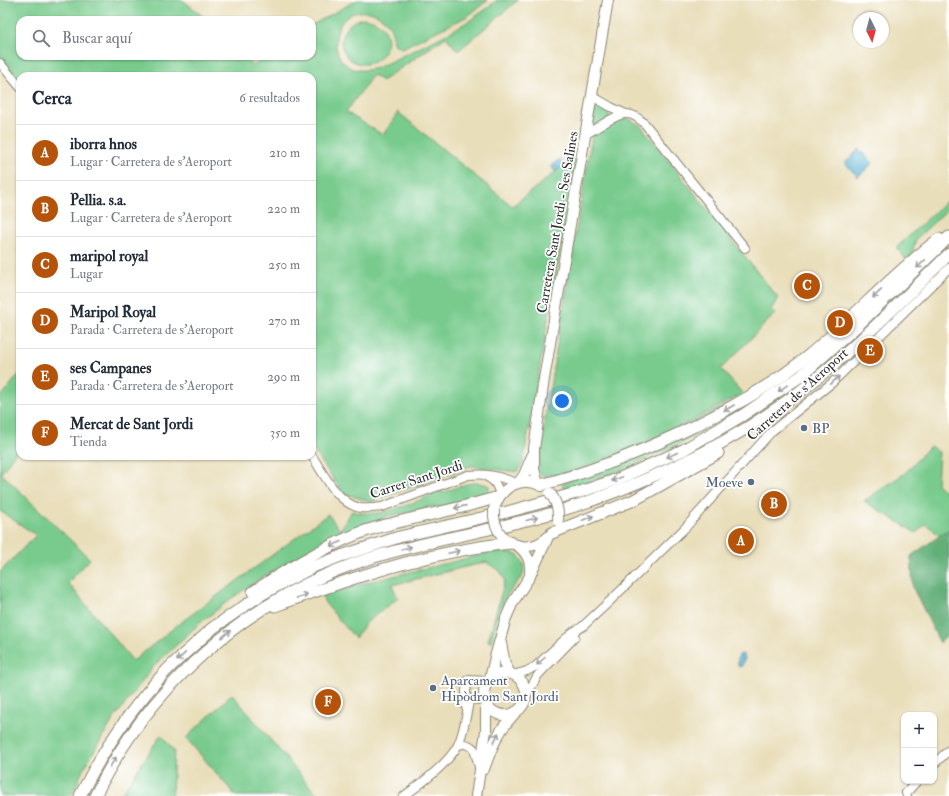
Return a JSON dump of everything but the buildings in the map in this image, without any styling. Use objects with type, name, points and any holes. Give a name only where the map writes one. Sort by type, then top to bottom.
[{"type":"highway","points":[[539,484],[566,479],[620,460],[708,420],[754,394],[788,372],[814,352],[917,256],[949,232]]},
{"type":"highway","points":[[210,630],[259,596],[313,567],[341,556],[399,537],[508,512],[580,492],[618,479],[683,450],[744,415],[801,376],[856,327],[949,237]]},
{"type":"highway","points":[[95,796],[103,778],[127,740],[150,708],[176,679],[206,650],[252,614],[287,593],[321,576],[368,558],[512,524],[581,505],[622,490],[688,461],[757,421],[808,385],[834,364],[949,254]]},
{"type":"highway","points":[[550,535],[634,500],[654,490],[720,452],[742,437],[757,421]]},
{"type":"highway","points":[[80,796],[92,772],[132,711],[167,670],[243,599],[279,574],[338,543],[366,531],[499,496]]},
{"type":"highway","points":[[252,614],[322,589],[412,562],[463,550],[514,544]]},
{"type":"main road","name":"Carretera Sant Jordi - Ses Salines","points":[[539,484],[534,469],[534,449],[544,379],[608,0]]},
{"type":"main road","name":"Carretera Sant Jordi - Ses Salines","points":[[517,483],[527,468],[534,449]]},
{"type":"main road","points":[[477,792],[486,731],[486,703],[484,692],[490,680],[506,618],[513,602],[530,576],[558,522],[557,504],[550,493],[539,484],[526,482],[517,483],[507,488],[499,496],[494,508],[494,520],[502,536],[529,557],[530,576]]},
{"type":"main road","points":[[514,544],[524,547],[537,545],[550,535]]},
{"type":"main road","points":[[477,792],[496,737],[524,702],[526,696],[523,683],[512,675],[505,664],[500,641]]},
{"type":"main road","points":[[490,680],[500,674],[512,675]]},
{"type":"main road","points":[[486,703],[491,710],[504,715],[517,711]]},
{"type":"street","points":[[0,63],[16,82]]},
{"type":"street","points":[[592,96],[626,114],[635,116],[645,124],[745,248]]},
{"type":"street","points":[[586,134],[614,118],[626,114]]},
{"type":"street","name":"Carretera de s'Aeroport","points":[[572,636],[685,528],[772,431],[833,382],[949,268]]},
{"type":"street","name":"Carrer Sant Jordi","points":[[315,460],[339,496],[349,504],[360,508],[371,509],[382,507],[460,477],[481,474],[498,476],[517,483]]},
{"type":"street","name":"Carrer Sant Jordi","points":[[481,474],[490,478],[496,483],[499,496]]},
{"type":"street","points":[[512,675],[527,671],[536,666],[572,636]]},
{"type":"street","points":[[526,696],[538,674],[572,636]]},
{"type":"street","points":[[466,714],[466,691],[468,680],[490,680]]},
{"type":"street","points":[[404,796],[418,786],[441,765],[458,745],[469,702],[472,699],[481,700],[486,703]]},
{"type":"street","points":[[458,745],[464,744],[472,746],[479,771]]},
{"type":"street","points":[[937,761],[949,750]]},
{"type":"street","points":[[907,796],[906,793],[914,784]]},
{"type":"green space","points":[[0,0],[183,0],[202,16],[16,16],[16,60],[248,60],[253,66],[261,60],[316,60],[316,23],[357,0],[488,0],[468,16],[402,48],[395,45],[390,27],[382,18],[374,13],[354,13],[343,20],[337,32],[336,44],[339,57],[347,66],[361,70],[379,67],[440,37],[484,11],[497,0],[518,0],[458,51],[446,37],[382,81],[373,75],[346,112],[383,135],[398,112],[512,206],[572,159],[576,161],[523,463],[520,469],[516,472],[471,466],[371,502],[343,493],[316,454],[316,72],[16,72],[16,76],[0,57]]},
{"type":"green space","points":[[363,18],[380,24],[384,28],[388,39],[385,51],[379,58],[371,63],[361,64],[352,61],[346,55],[342,47],[342,38],[345,30],[352,23]]},
{"type":"green space","points":[[598,105],[607,109],[609,118],[597,126],[593,125],[595,106]]},
{"type":"green space","points":[[626,117],[641,126],[778,298],[771,310],[775,314],[721,369],[743,394],[665,433],[608,459],[571,472],[541,476],[538,471],[541,442],[592,135],[608,125]]},
{"type":"green space","points":[[949,199],[949,208],[916,239],[912,254],[907,261],[897,247]]},
{"type":"green space","points":[[792,374],[746,407],[680,444],[617,472],[564,490],[562,484]]},
{"type":"green space","points":[[16,378],[16,452],[1,473],[90,559],[68,583],[133,661],[176,626],[328,514],[340,530],[352,511],[375,513],[387,511],[410,504],[442,491],[443,493],[472,483],[489,486],[489,492],[481,495],[482,497],[436,508],[436,506],[390,515],[341,535],[340,533],[337,534],[337,536],[261,578],[199,624],[154,666],[113,720],[84,768],[71,796],[0,796],[0,572],[36,535],[0,511],[0,398]]},
{"type":"green space","points":[[930,446],[939,452],[937,484],[949,495],[949,529],[940,536],[926,524],[916,533],[864,501],[905,473]]},
{"type":"green space","points":[[949,529],[949,634],[940,643],[913,588],[911,556]]},
{"type":"green space","points":[[493,552],[518,555],[524,564],[523,575],[507,595],[499,611],[491,642],[488,641],[505,580],[500,571],[486,562],[392,585],[398,598],[367,622],[355,638],[325,603],[322,595],[372,581]]},
{"type":"green space","points":[[232,694],[318,796],[236,796],[186,738]]},
{"type":"green space","points":[[161,735],[174,751],[172,796],[120,796]]},
{"type":"water","points":[[859,149],[873,163],[858,177],[845,163]]},
{"type":"water","points":[[559,159],[564,165],[555,172],[551,166]]},
{"type":"water","points":[[740,654],[744,655],[745,658],[742,666],[739,667],[738,657]]},
{"type":"place","name":"maripol royal","points":[[807,286]]},
{"type":"place","name":"Maripol Royal","points":[[840,323]]},
{"type":"place","name":"ses Campanes","points":[[870,351]]},
{"type":"place","name":"BP","points":[[804,428]]},
{"type":"place","name":"Moeve","points":[[751,482]]},
{"type":"place","name":"Pellia. s.a.","points":[[774,504]]},
{"type":"place","name":"iborra hnos","points":[[741,541]]},
{"type":"place","name":"Aparcament Hipòdrom Sant Jordi","points":[[433,688]]},
{"type":"place","name":"Mercat de Sant Jordi","points":[[328,702]]}]
